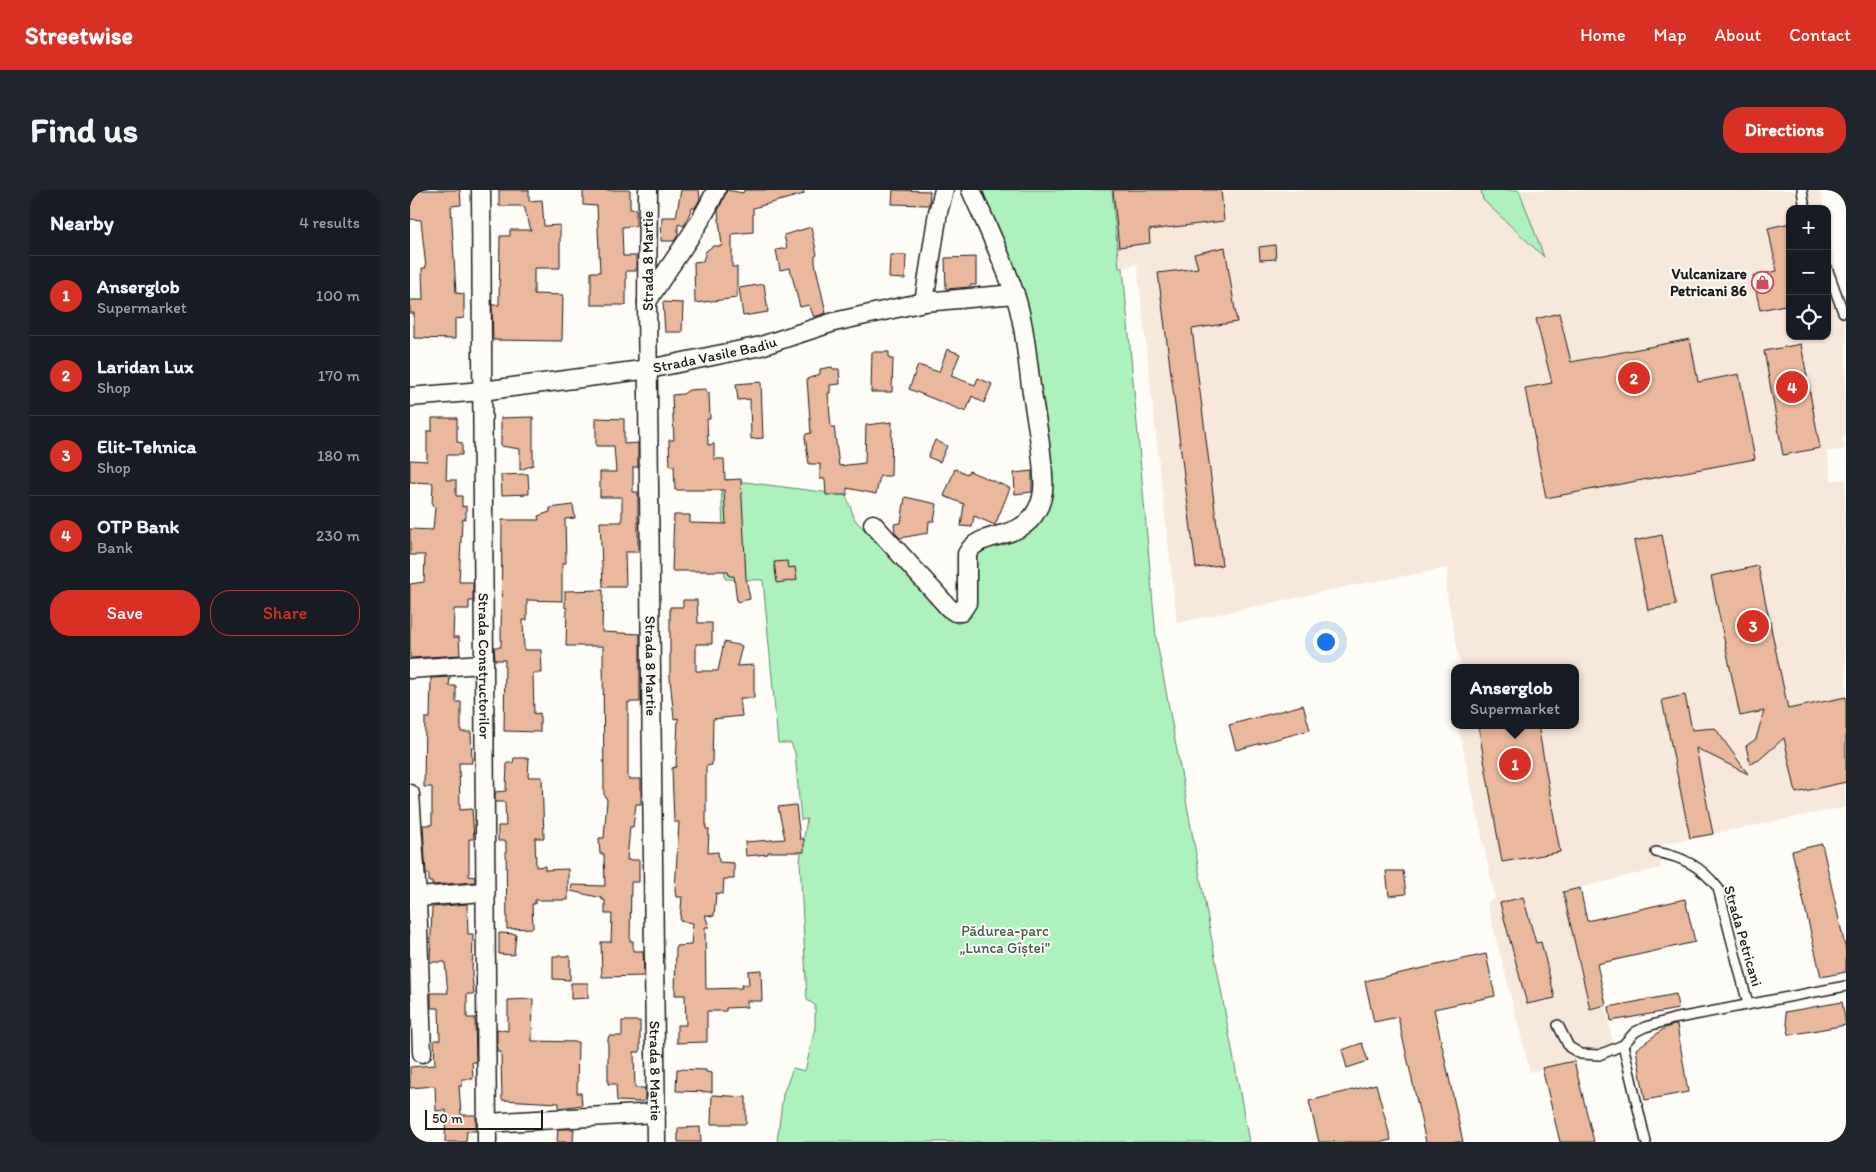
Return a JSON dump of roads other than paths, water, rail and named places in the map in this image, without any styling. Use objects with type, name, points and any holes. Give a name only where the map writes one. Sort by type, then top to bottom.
[{"type":"street","name":"Strada Constructorilor","points":[[481,190],[482,664],[487,1142]]},
{"type":"street","name":"Strada 8 Martie","points":[[648,190],[647,303],[656,1142]]},
{"type":"street","points":[[647,303],[669,266],[697,228],[716,190]]},
{"type":"street","points":[[924,302],[938,212],[944,190]]},
{"type":"street","points":[[873,524],[950,608],[955,612],[961,612],[967,603],[967,554],[970,548],[981,541],[1008,535],[1031,519],[1037,510],[1043,490],[1043,476],[1026,354],[1015,294],[972,190]]},
{"type":"street","name":"Strada Vasile Badiu","points":[[410,397],[482,391],[649,369],[760,346],[834,322],[924,302],[1015,294]]},
{"type":"street","points":[[410,668],[482,664]]},
{"type":"street","points":[[410,794],[417,896],[414,922],[422,1053]]},
{"type":"street","points":[[417,896],[484,892]]},
{"type":"street","points":[[486,1123],[656,1113]]},
{"type":"lane","points":[[1802,190],[1804,205]]},
{"type":"lane","points":[[1831,279],[1843,312]]},
{"type":"lane","name":"Strada Petricani","points":[[1656,852],[1690,862],[1707,874],[1718,888],[1748,1004]]},
{"type":"lane","name":"Strada Petricani","points":[[1558,1025],[1569,1047],[1581,1054],[1599,1055],[1622,1045],[1635,1032],[1645,1027],[1673,1019],[1846,986]]},
{"type":"lane","points":[[1622,1045],[1646,1142]]},
{"type":"place","name":"Vulcanizare Petricani 86","points":[[1763,283]]},
{"type":"place","name":"Laridan Lux","points":[[1634,378]]},
{"type":"place","name":"OTP Bank","points":[[1792,387]]},
{"type":"place","name":"Elit-Tehnica","points":[[1753,626]]},
{"type":"place","name":"Anserglob","points":[[1515,764]]},
{"type":"park label","name":"Pădurea-parc „Lunca Gîștei”","points":[[1005,940]]}]
